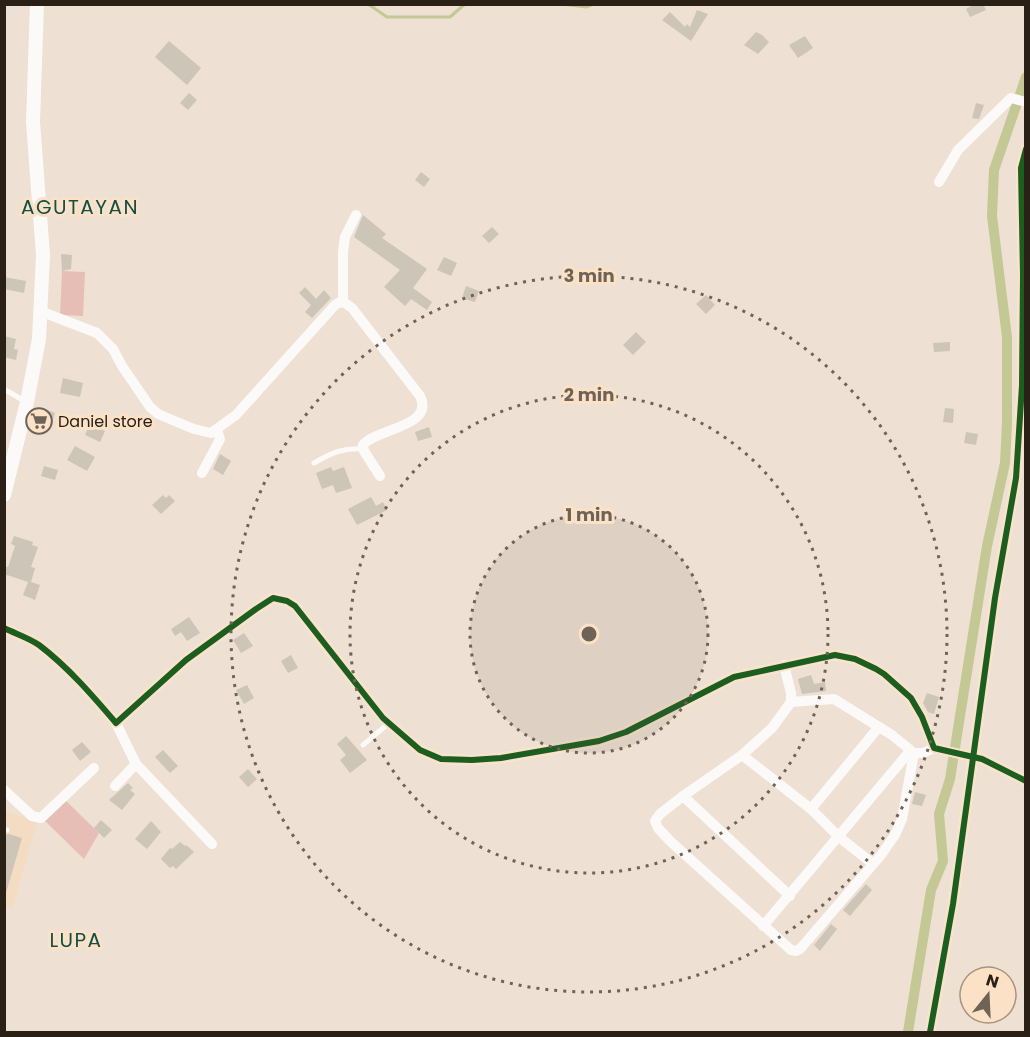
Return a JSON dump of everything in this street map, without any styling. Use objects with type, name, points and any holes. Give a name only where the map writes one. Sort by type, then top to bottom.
[{"type":"main road","points":[[4,495],[27,402],[39,339],[43,255],[33,122],[37,4]]},
{"type":"street","points":[[939,182],[958,150],[1011,98],[1026,102]]},
{"type":"street","points":[[930,1032],[952,904],[967,755],[1016,478],[1022,386],[1023,275],[1020,168],[1026,149]]},
{"type":"street","points":[[343,302],[345,237],[356,215]]},
{"type":"street","points":[[40,311],[97,333],[106,340],[150,406],[158,414],[205,433],[217,430],[236,415],[320,319],[335,304],[343,302],[352,308],[423,403],[418,416],[408,423],[367,439],[363,445],[380,476]]},
{"type":"street","points":[[202,473],[219,443],[217,430]]},
{"type":"street","points":[[116,723],[186,660],[256,609],[273,598],[280,598],[295,606],[389,723],[420,750],[433,756],[454,760],[501,758],[599,741],[626,732],[734,677],[835,655],[855,659],[876,669],[911,698],[938,749]]},
{"type":"street","points":[[4,628],[37,644],[88,690],[116,723],[136,764],[212,844]]},
{"type":"street","points":[[784,665],[792,693],[791,702],[772,728],[742,755],[656,818],[656,824],[791,950],[800,949],[890,844],[902,819],[912,752]]},
{"type":"street","points":[[791,702],[834,699],[892,735],[912,752],[923,753],[938,749],[967,755],[993,763],[1026,781]]},
{"type":"street","points":[[811,809],[879,728]]},
{"type":"street","points":[[763,926],[912,752]]},
{"type":"street","points":[[742,755],[811,809],[839,837],[872,863]]},
{"type":"street","points":[[115,786],[136,764]]},
{"type":"street","points":[[4,790],[32,816],[41,818],[94,768]]},
{"type":"street","points":[[683,796],[790,896]]},
{"type":"lane","points":[[4,389],[27,402]]},
{"type":"lane","points":[[314,463],[339,450],[352,447],[364,449]]},
{"type":"lane","points":[[363,745],[389,723]]},
{"type":"shaded area","points":[[62,271],[85,272],[83,316],[60,315]]},
{"type":"shaded area","points":[[64,799],[99,833],[84,859],[44,820]]},
{"type":"shaded area","points":[[4,810],[37,823],[12,909],[5,906]]},
{"type":"building","points":[[975,4],[983,4],[986,10],[970,17],[966,9]]},
{"type":"building","points":[[697,10],[708,14],[691,41],[662,20],[670,12],[685,27],[687,24],[690,27]]},
{"type":"building","points":[[756,32],[769,42],[758,54],[744,45]]},
{"type":"building","points":[[805,36],[813,48],[798,58],[789,45]]},
{"type":"building","points":[[169,41],[201,68],[187,85],[155,57]]},
{"type":"building","points":[[189,93],[197,100],[188,110],[180,103]]},
{"type":"building","points":[[976,103],[984,105],[979,119],[972,118]]},
{"type":"building","points":[[421,172],[430,179],[424,187],[415,180]]},
{"type":"building","points":[[363,215],[386,234],[382,238],[427,269],[413,288],[432,302],[427,310],[411,299],[405,306],[384,287],[400,270],[354,237]]},
{"type":"building","points":[[492,227],[499,234],[489,243],[482,236]]},
{"type":"building","points":[[61,254],[72,255],[71,269],[62,271]]},
{"type":"building","points":[[444,257],[457,263],[451,276],[437,270]]},
{"type":"building","points":[[4,277],[26,281],[24,293],[4,289]]},
{"type":"building","points":[[466,286],[479,291],[475,302],[462,298]]},
{"type":"building","points":[[305,287],[316,299],[324,290],[331,298],[312,318],[305,312],[311,305],[299,293]]},
{"type":"building","points":[[706,295],[715,305],[706,314],[696,304]]},
{"type":"building","points":[[636,332],[646,342],[633,355],[623,345]]},
{"type":"building","points":[[4,336],[16,339],[14,349],[18,350],[16,360],[4,357]]},
{"type":"building","points":[[950,342],[950,351],[934,352],[933,343]]},
{"type":"building","points":[[63,378],[83,383],[80,397],[60,393]]},
{"type":"building","points":[[42,408],[55,413],[52,422],[39,416]]},
{"type":"building","points":[[945,408],[954,409],[953,423],[943,422]]},
{"type":"building","points":[[90,424],[105,431],[100,442],[85,435]]},
{"type":"building","points":[[429,427],[432,437],[418,441],[415,432]]},
{"type":"building","points":[[966,432],[978,434],[976,445],[964,443]]},
{"type":"building","points":[[75,446],[95,457],[87,471],[67,460]]},
{"type":"building","points":[[220,454],[231,461],[223,475],[213,469]]},
{"type":"building","points":[[44,466],[58,470],[55,480],[41,476]]},
{"type":"building","points":[[331,467],[333,471],[344,467],[352,488],[336,493],[333,485],[322,489],[316,473]]},
{"type":"building","points":[[163,495],[166,498],[169,495],[175,501],[161,514],[152,505]]},
{"type":"building","points":[[371,497],[376,506],[383,502],[387,510],[357,525],[348,509]]},
{"type":"building","points":[[14,536],[33,542],[32,545],[38,547],[31,567],[35,568],[31,582],[40,585],[35,600],[23,595],[28,582],[4,574],[4,566],[8,567],[15,546],[11,544]]},
{"type":"building","points":[[189,617],[200,633],[187,641],[181,632],[175,636],[171,629]]},
{"type":"building","points":[[244,633],[253,646],[241,653],[233,640]]},
{"type":"building","points":[[291,655],[298,668],[288,673],[281,661]]},
{"type":"building","points":[[811,675],[814,684],[825,682],[826,691],[802,694],[798,679]]},
{"type":"building","points":[[247,685],[254,698],[244,704],[236,690]]},
{"type":"building","points":[[927,693],[939,697],[934,714],[928,712],[923,703]]},
{"type":"building","points":[[346,736],[367,760],[350,773],[340,760],[346,755],[337,744]]},
{"type":"building","points":[[82,742],[91,752],[80,761],[72,750]]},
{"type":"building","points":[[163,750],[178,766],[170,773],[155,757]]},
{"type":"building","points":[[248,769],[257,779],[248,787],[239,777]]},
{"type":"building","points":[[128,783],[133,788],[130,790],[135,794],[122,810],[109,800]]},
{"type":"building","points":[[915,792],[926,795],[922,806],[912,804]]},
{"type":"building","points":[[101,820],[112,830],[104,838],[94,828]]},
{"type":"building","points":[[151,821],[161,832],[147,849],[135,839]]},
{"type":"building","points":[[9,834],[22,838],[6,893],[4,893],[4,835]]},
{"type":"building","points":[[180,842],[194,852],[176,869],[173,866],[170,868],[161,859],[170,848],[172,849]]},
{"type":"building","points":[[866,884],[872,890],[850,916],[843,910]]},
{"type":"building","points":[[831,924],[837,929],[820,951],[814,945]]},
{"type":"waterway","points":[[368,4],[387,17],[450,17],[465,4]]},
{"type":"waterway","points":[[562,4],[586,7],[594,4]]},
{"type":"waterway","points":[[908,1032],[931,890],[943,861],[939,814],[950,779],[987,546],[1005,463],[1007,337],[992,216],[994,170],[1026,77]]},
{"type":"cycle path","points":[[930,1032],[953,904],[995,598],[1016,478],[1022,386],[1021,168],[1026,149]]},
{"type":"cycle path","points":[[4,628],[35,643],[50,654],[116,723],[186,660],[256,609],[273,598],[287,601],[295,606],[383,718],[420,750],[441,759],[501,758],[599,741],[626,732],[734,677],[835,655],[855,659],[876,669],[911,698],[922,717],[934,748],[982,759],[1026,781]]},
{"type":"place","name":"Daniel store","points":[[39,421]]},
{"type":"district","name":"AGUTAYAN","points":[[80,207]]},
{"type":"district","name":"LUPA","points":[[76,940]]}]
